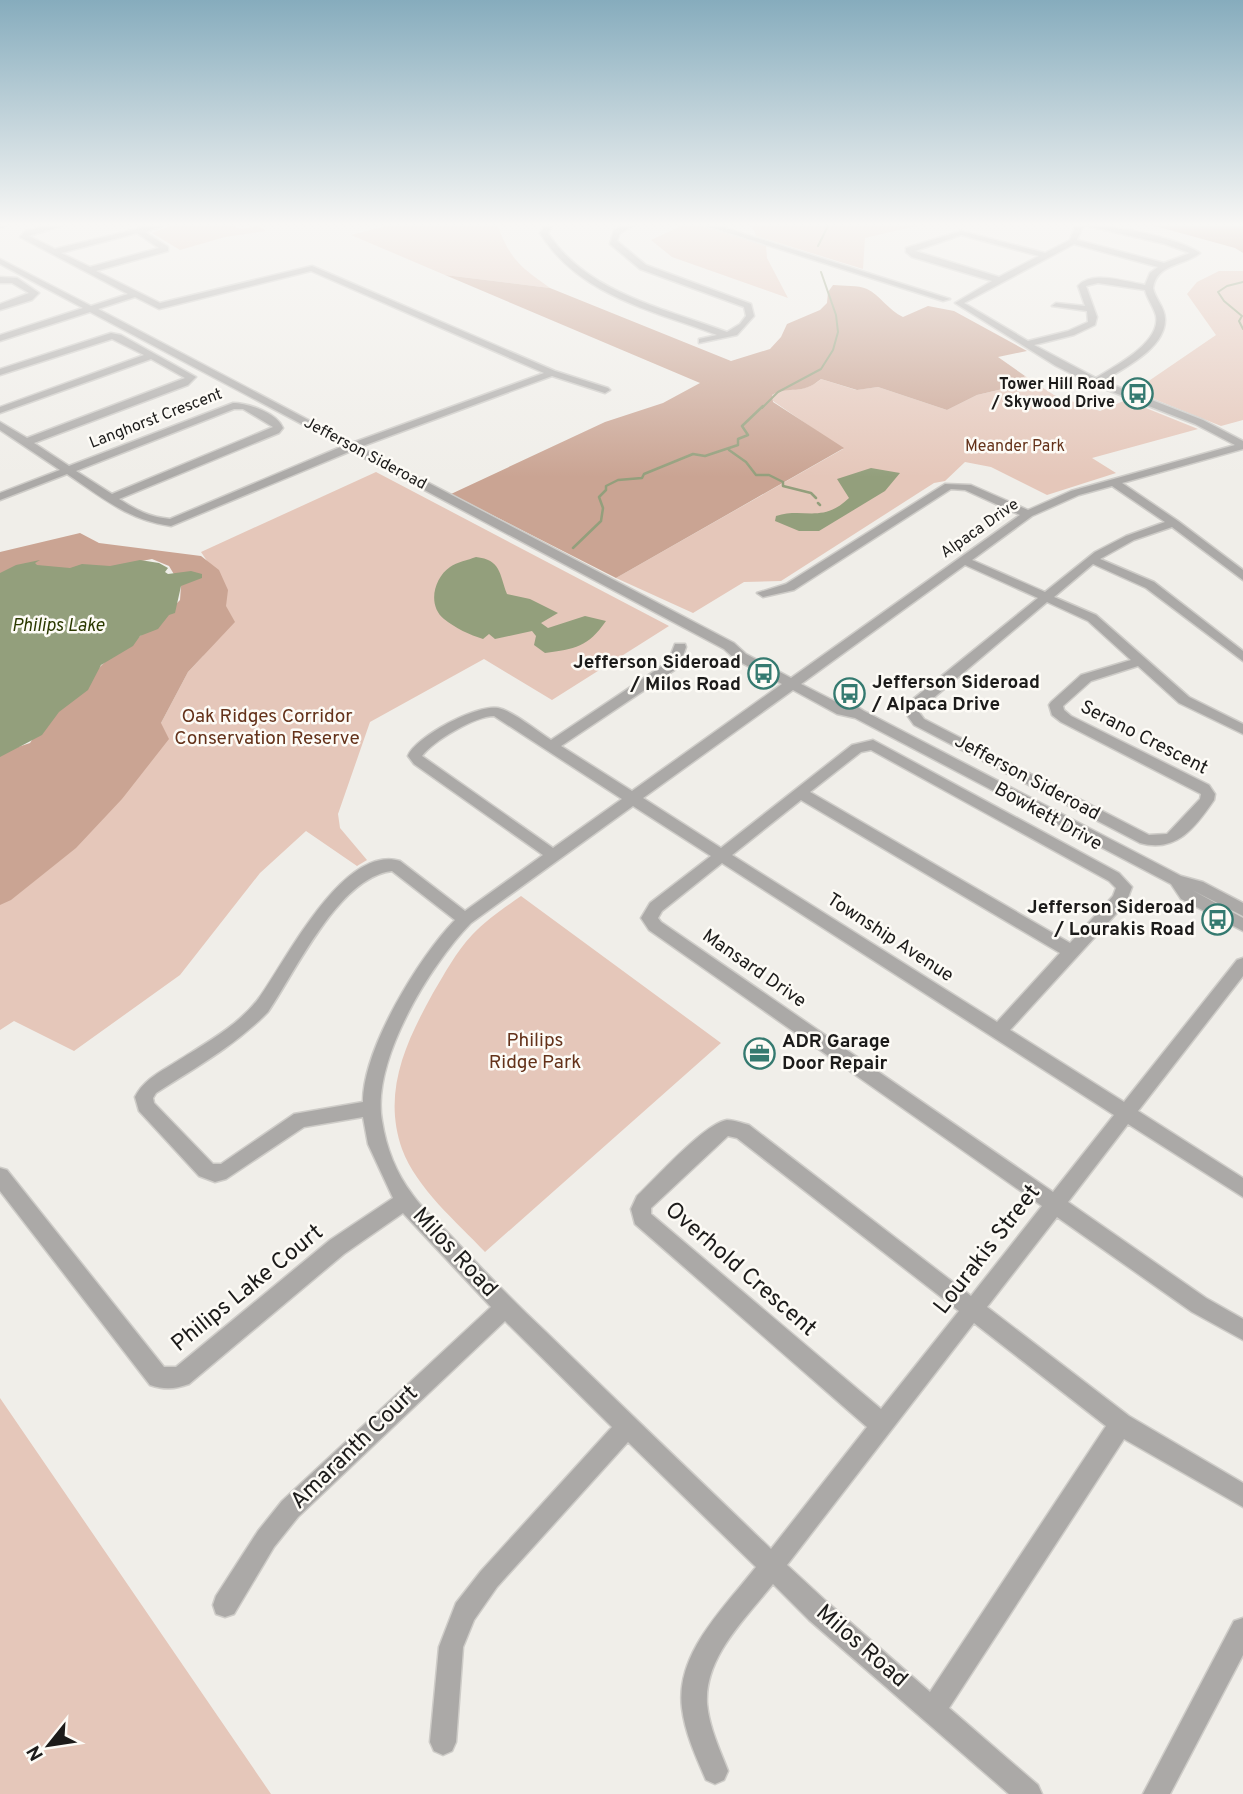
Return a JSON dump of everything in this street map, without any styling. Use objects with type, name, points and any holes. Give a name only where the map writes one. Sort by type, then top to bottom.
[{"type":"street","points":[[0,338],[87,310]]},
{"type":"street","name":"Jefferson Sideroad","points":[[90,310],[729,646],[741,657],[796,681],[842,711],[859,714],[1176,880],[1197,886],[1243,910]]},
{"type":"street","points":[[405,310],[552,373],[605,390]]},
{"type":"street","points":[[661,310],[726,335]]},
{"type":"street","points":[[702,341],[738,330],[748,321],[749,310]]},
{"type":"street","points":[[968,310],[992,321],[1059,364],[1095,382],[1185,416],[1243,446]]},
{"type":"street","points":[[1027,344],[1085,327],[1092,323],[1090,310]]},
{"type":"street","points":[[1095,382],[1140,353],[1159,326],[1161,319],[1156,310]]},
{"type":"street","points":[[0,372],[107,336],[118,337],[191,379],[26,442]]},
{"type":"street","points":[[0,410],[152,355]]},
{"type":"street","points":[[0,425],[149,520],[176,523],[351,447],[552,373]]},
{"type":"street","name":"Langhorst Crescent","points":[[69,470],[233,406],[245,406],[277,424],[275,431],[111,498]]},
{"type":"street","name":"Alpaca Drive","points":[[796,681],[1028,514],[1063,498],[1113,482],[1243,446]]},
{"type":"street","points":[[0,497],[69,470]]},
{"type":"street","points":[[1113,482],[1174,523],[1243,576]]},
{"type":"street","points":[[763,593],[790,587],[949,486],[967,487],[1028,514]]},
{"type":"street","points":[[1046,596],[1093,560],[1130,538],[1174,523]]},
{"type":"street","points":[[963,560],[1092,618],[1195,708],[1243,730]]},
{"type":"street","points":[[1093,560],[1150,585],[1243,657]]},
{"type":"street","name":"Serano Crescent","points":[[1046,596],[912,707],[913,716],[1145,839],[1163,841],[1171,839],[1207,800],[1208,794],[1204,788],[1066,719],[1057,712],[1056,705],[1086,678],[1140,661]]},
{"type":"street","points":[[551,746],[674,664],[680,648]]},
{"type":"street","name":"Milos Road","points":[[796,681],[465,919],[433,958],[388,1032],[374,1073],[370,1108],[382,1158],[405,1201],[505,1307],[827,1619],[1030,1794]]},
{"type":"street","name":"Township Avenue","points":[[554,855],[415,756],[417,750],[476,715],[490,710],[497,712],[1243,1188]]},
{"type":"street","name":"Bowkett Drive","points":[[721,855],[857,748],[873,745],[1114,877],[1124,887],[1120,899],[998,1032]]},
{"type":"street","points":[[800,793],[1072,952]]},
{"type":"street","name":"Mansard Drive","points":[[721,855],[656,907],[649,918],[651,922],[1054,1204]]},
{"type":"street","points":[[370,1108],[301,1120],[226,1171],[215,1174],[206,1170],[145,1106],[144,1097],[150,1088],[261,1008],[335,901],[352,882],[370,869],[387,864],[395,865],[465,919]]},
{"type":"street","name":"Jefferson Sideroad","points":[[1176,880],[1187,895],[1243,925]]},
{"type":"street","name":"Lourakis Street","points":[[715,1771],[698,1728],[693,1684],[713,1641],[1243,964]]},
{"type":"street","name":"Overhold Crescent","points":[[881,1424],[642,1218],[641,1209],[644,1202],[717,1132],[729,1128],[741,1131],[1121,1424],[1243,1496]]},
{"type":"street","name":"Philips Lake Court","points":[[0,1176],[158,1377],[169,1380],[181,1376],[337,1247],[405,1201]]},
{"type":"street","points":[[1054,1204],[1199,1305],[1243,1329]]},
{"type":"street","name":"Amaranth Court","points":[[225,1605],[266,1539],[290,1509],[505,1307]]},
{"type":"street","points":[[934,1709],[1121,1424]]},
{"type":"street","points":[[443,1742],[451,1647],[465,1612],[489,1579],[627,1427]]},
{"type":"street","points":[[1156,1794],[1243,1630]]},
{"type":"green space","points":[[1198,310],[1243,310],[1243,420],[1221,426],[1134,391],[1216,335]]},
{"type":"green space","name":"Meander Park","points":[[1025,376],[1054,395],[1100,411],[1126,400],[1198,429],[1092,458],[1116,473],[1047,495],[991,467],[965,462],[945,481],[934,483],[781,581],[744,582],[693,613],[616,578],[843,449],[773,401],[772,395],[808,387],[821,379],[856,390],[878,387],[947,410],[977,395],[1011,387]]},
{"type":"green space","name":"Oak Ridges Corridor Conservation Reserve","points":[[376,472],[669,626],[552,700],[484,659],[370,722],[338,814],[340,828],[367,860],[357,866],[306,831],[260,873],[180,975],[74,1051],[14,1021],[0,1030],[0,886],[161,723],[188,672],[203,656],[224,586],[201,552]]},
{"type":"green space","name":"Philips Ridge Park","points":[[521,896],[721,1043],[485,1252],[438,1204],[409,1164],[396,1128],[396,1088],[400,1068],[414,1030],[451,963],[477,930]]},
{"type":"green space","points":[[0,1398],[271,1794],[0,1794]]},
{"type":"shaded area","points":[[527,310],[604,310],[731,361],[770,349],[781,337],[787,324],[820,310],[892,310],[903,317],[920,310],[947,310],[1027,351],[998,357],[1025,376],[1011,387],[977,395],[947,410],[878,387],[857,390],[821,379],[801,389],[772,395],[773,402],[844,448],[616,578],[451,494],[605,422],[663,403],[700,383]]},
{"type":"shaded area","points":[[80,533],[99,543],[201,556],[219,570],[228,590],[226,606],[235,622],[188,672],[161,723],[169,739],[122,799],[76,848],[11,900],[0,905],[0,753],[30,743],[43,723],[113,654],[155,626],[180,600],[181,586],[169,566],[152,559],[90,571],[0,582],[0,552]]},
{"type":"water","points":[[871,468],[900,473],[885,491],[819,531],[799,531],[775,521],[776,516],[786,514],[830,511],[849,498],[837,479]]},
{"type":"water","points":[[476,557],[495,564],[507,594],[530,599],[558,613],[541,623],[548,628],[585,616],[606,621],[593,636],[580,645],[545,653],[534,645],[536,636],[532,631],[495,639],[489,634],[483,639],[463,631],[439,613],[434,599],[435,592],[444,572],[459,562]]},
{"type":"water","name":"Philips Lake","points":[[40,560],[35,563],[37,565],[70,568],[82,564],[110,566],[140,560],[159,563],[168,568],[165,572],[168,574],[191,571],[202,574],[202,578],[181,586],[175,613],[169,615],[158,629],[140,636],[133,646],[101,665],[88,690],[59,712],[42,735],[0,757],[0,573],[16,565]]},
{"type":"waterway","points":[[762,408],[778,392],[821,369],[833,350],[838,332],[834,310]]},
{"type":"waterway","points":[[1234,310],[1242,316],[1239,321],[1243,329]]},
{"type":"waterway","points":[[573,548],[601,521],[603,508],[599,497],[606,490],[606,486],[618,480],[642,478],[644,474],[693,454],[705,456],[738,445],[738,439],[748,435],[742,426],[763,406]]},
{"type":"waterway","points":[[729,450],[746,462],[756,475],[769,475],[783,482],[783,486],[811,493],[816,498]]},
{"type":"place","name":"Tower Hill Road / Skywood Drive","points":[[1138,394]]},
{"type":"place","name":"Jefferson Sideroad / Milos Road","points":[[764,674]]},
{"type":"place","name":"Jefferson Sideroad / Alpaca Drive","points":[[849,694]]},
{"type":"place","name":"Jefferson Sideroad / Lourakis Road","points":[[1218,919]]},
{"type":"place","name":"ADR Garage Door Repair","points":[[759,1053]]}]
